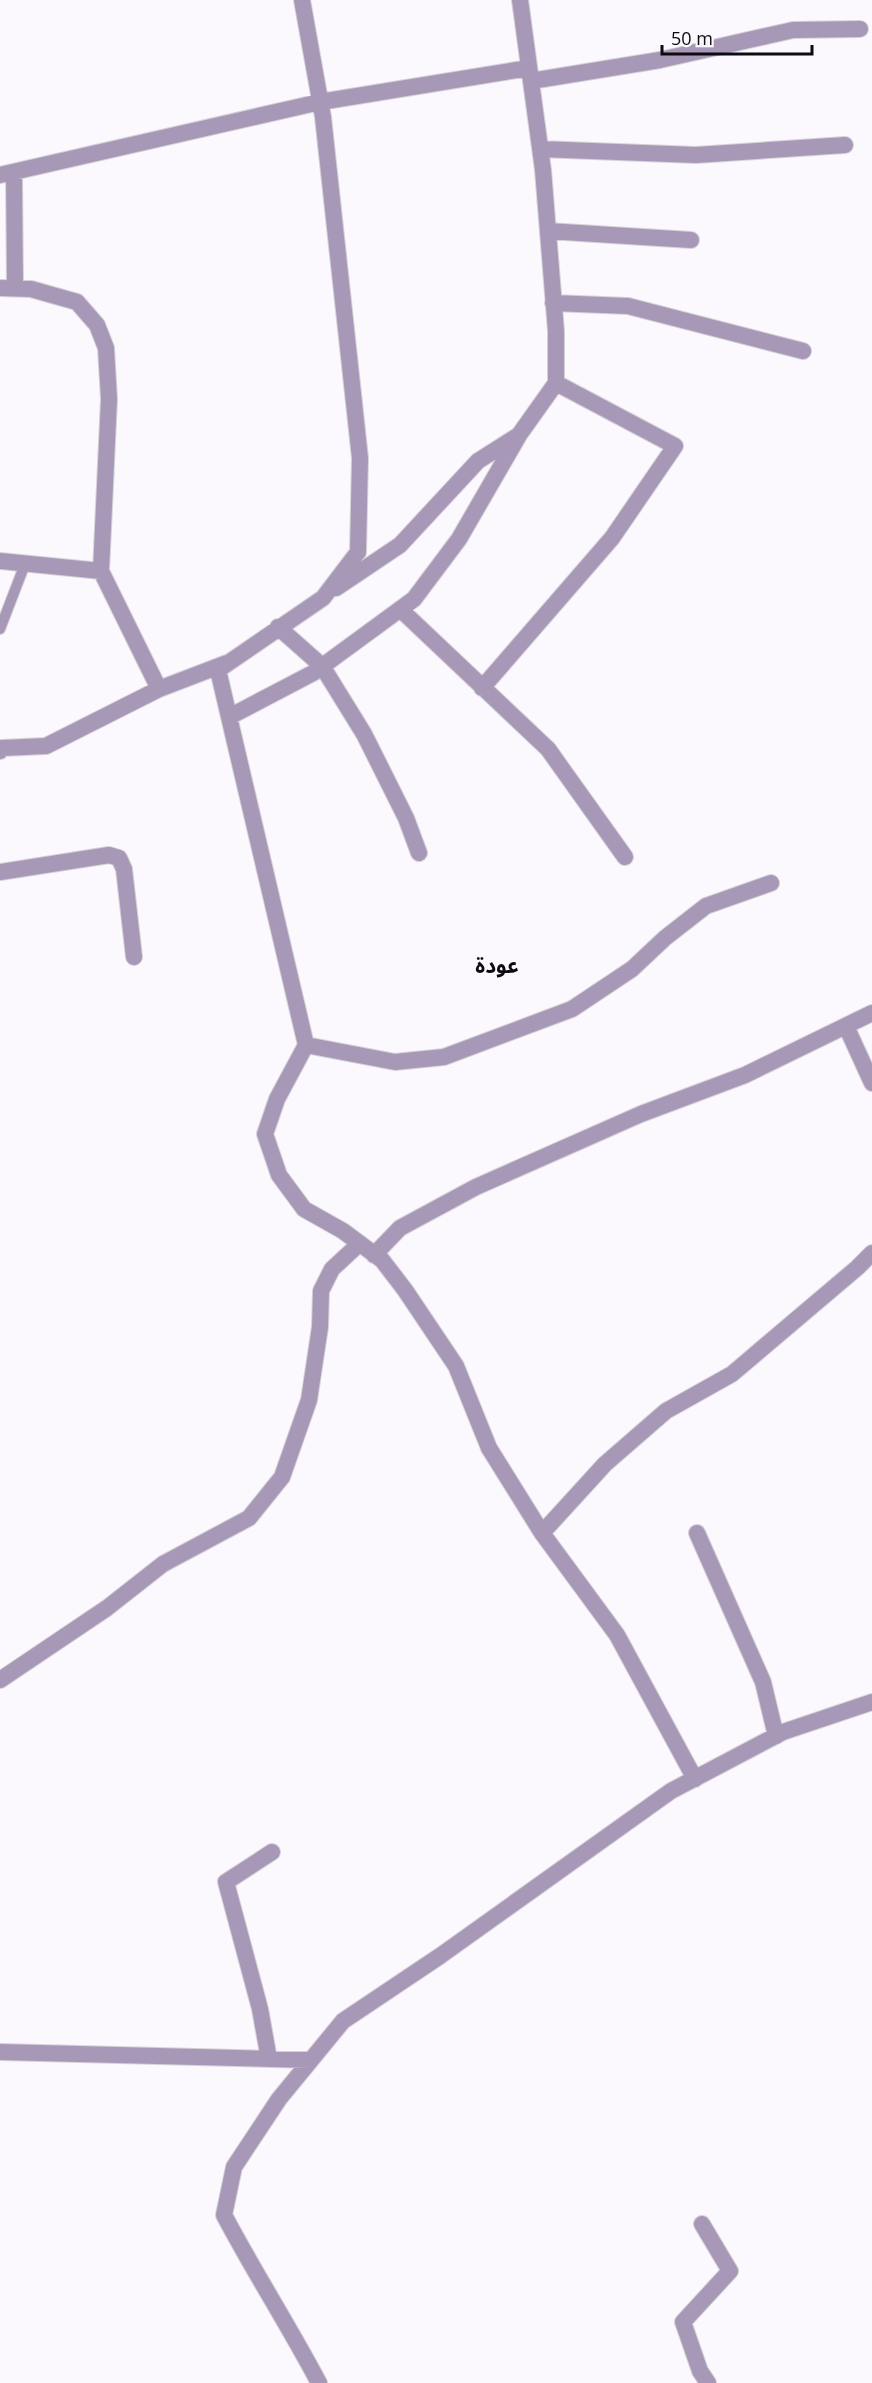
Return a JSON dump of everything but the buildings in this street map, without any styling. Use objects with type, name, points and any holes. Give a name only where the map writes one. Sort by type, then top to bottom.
[{"type":"street","points":[[302,0],[320,102],[360,458],[358,552],[323,598]]},
{"type":"street","points":[[229,717],[313,673],[414,599],[459,539],[519,435],[556,383],[554,303],[548,231],[540,149],[520,0]]},
{"type":"street","points":[[159,689],[101,571],[109,399],[106,348],[97,325],[77,302],[31,289],[8,288],[7,174],[320,102],[530,74],[660,60],[793,30],[860,29]]},
{"type":"street","points":[[540,149],[696,155],[845,145]]},
{"type":"street","points":[[548,231],[691,240]]},
{"type":"street","points":[[554,303],[627,306],[803,351]]},
{"type":"street","points":[[482,688],[612,538],[675,446],[556,383]]},
{"type":"street","points":[[519,435],[478,461],[400,545],[218,670],[306,1045],[277,1100],[265,1134],[279,1175],[304,1209],[382,1260],[456,1366],[489,1448],[542,1533],[617,1635],[695,1779]]},
{"type":"street","points":[[0,561],[101,571]]},
{"type":"street","points":[[400,609],[548,749],[625,857]]},
{"type":"street","points":[[278,627],[322,666],[364,734],[406,818],[419,854]]},
{"type":"street","points":[[0,751],[2,748],[45,746],[159,689],[228,662]]},
{"type":"street","points":[[0,872],[109,855],[119,858],[124,869],[134,957]]},
{"type":"street","points":[[306,1045],[395,1062],[444,1057],[572,1009],[632,969],[665,938],[706,906],[771,882]]},
{"type":"street","points":[[374,1255],[400,1228],[476,1187],[641,1114],[745,1075],[872,1013]]},
{"type":"street","points":[[846,1026],[872,1083]]},
{"type":"street","points":[[0,1680],[107,1608],[163,1564],[249,1518],[282,1477],[309,1400],[320,1327],[321,1291],[332,1269],[359,1244]]},
{"type":"street","points":[[542,1533],[605,1464],[666,1411],[732,1374],[872,1253]]},
{"type":"street","points":[[697,1533],[763,1682],[776,1736]]},
{"type":"street","points":[[319,2383],[224,2215],[234,2168],[279,2099],[343,2021],[440,1956],[671,1791],[776,1736],[872,1702]]},
{"type":"street","points":[[269,2060],[260,2009],[226,1882],[272,1852]]},
{"type":"street","points":[[0,2052],[311,2060]]},
{"type":"street","points":[[702,2224],[730,2271],[683,2322],[700,2370],[708,2383]]},
{"type":"lane","points":[[0,629],[25,564]]},
{"type":"district","name":"عودة","points":[[497,966]]}]
